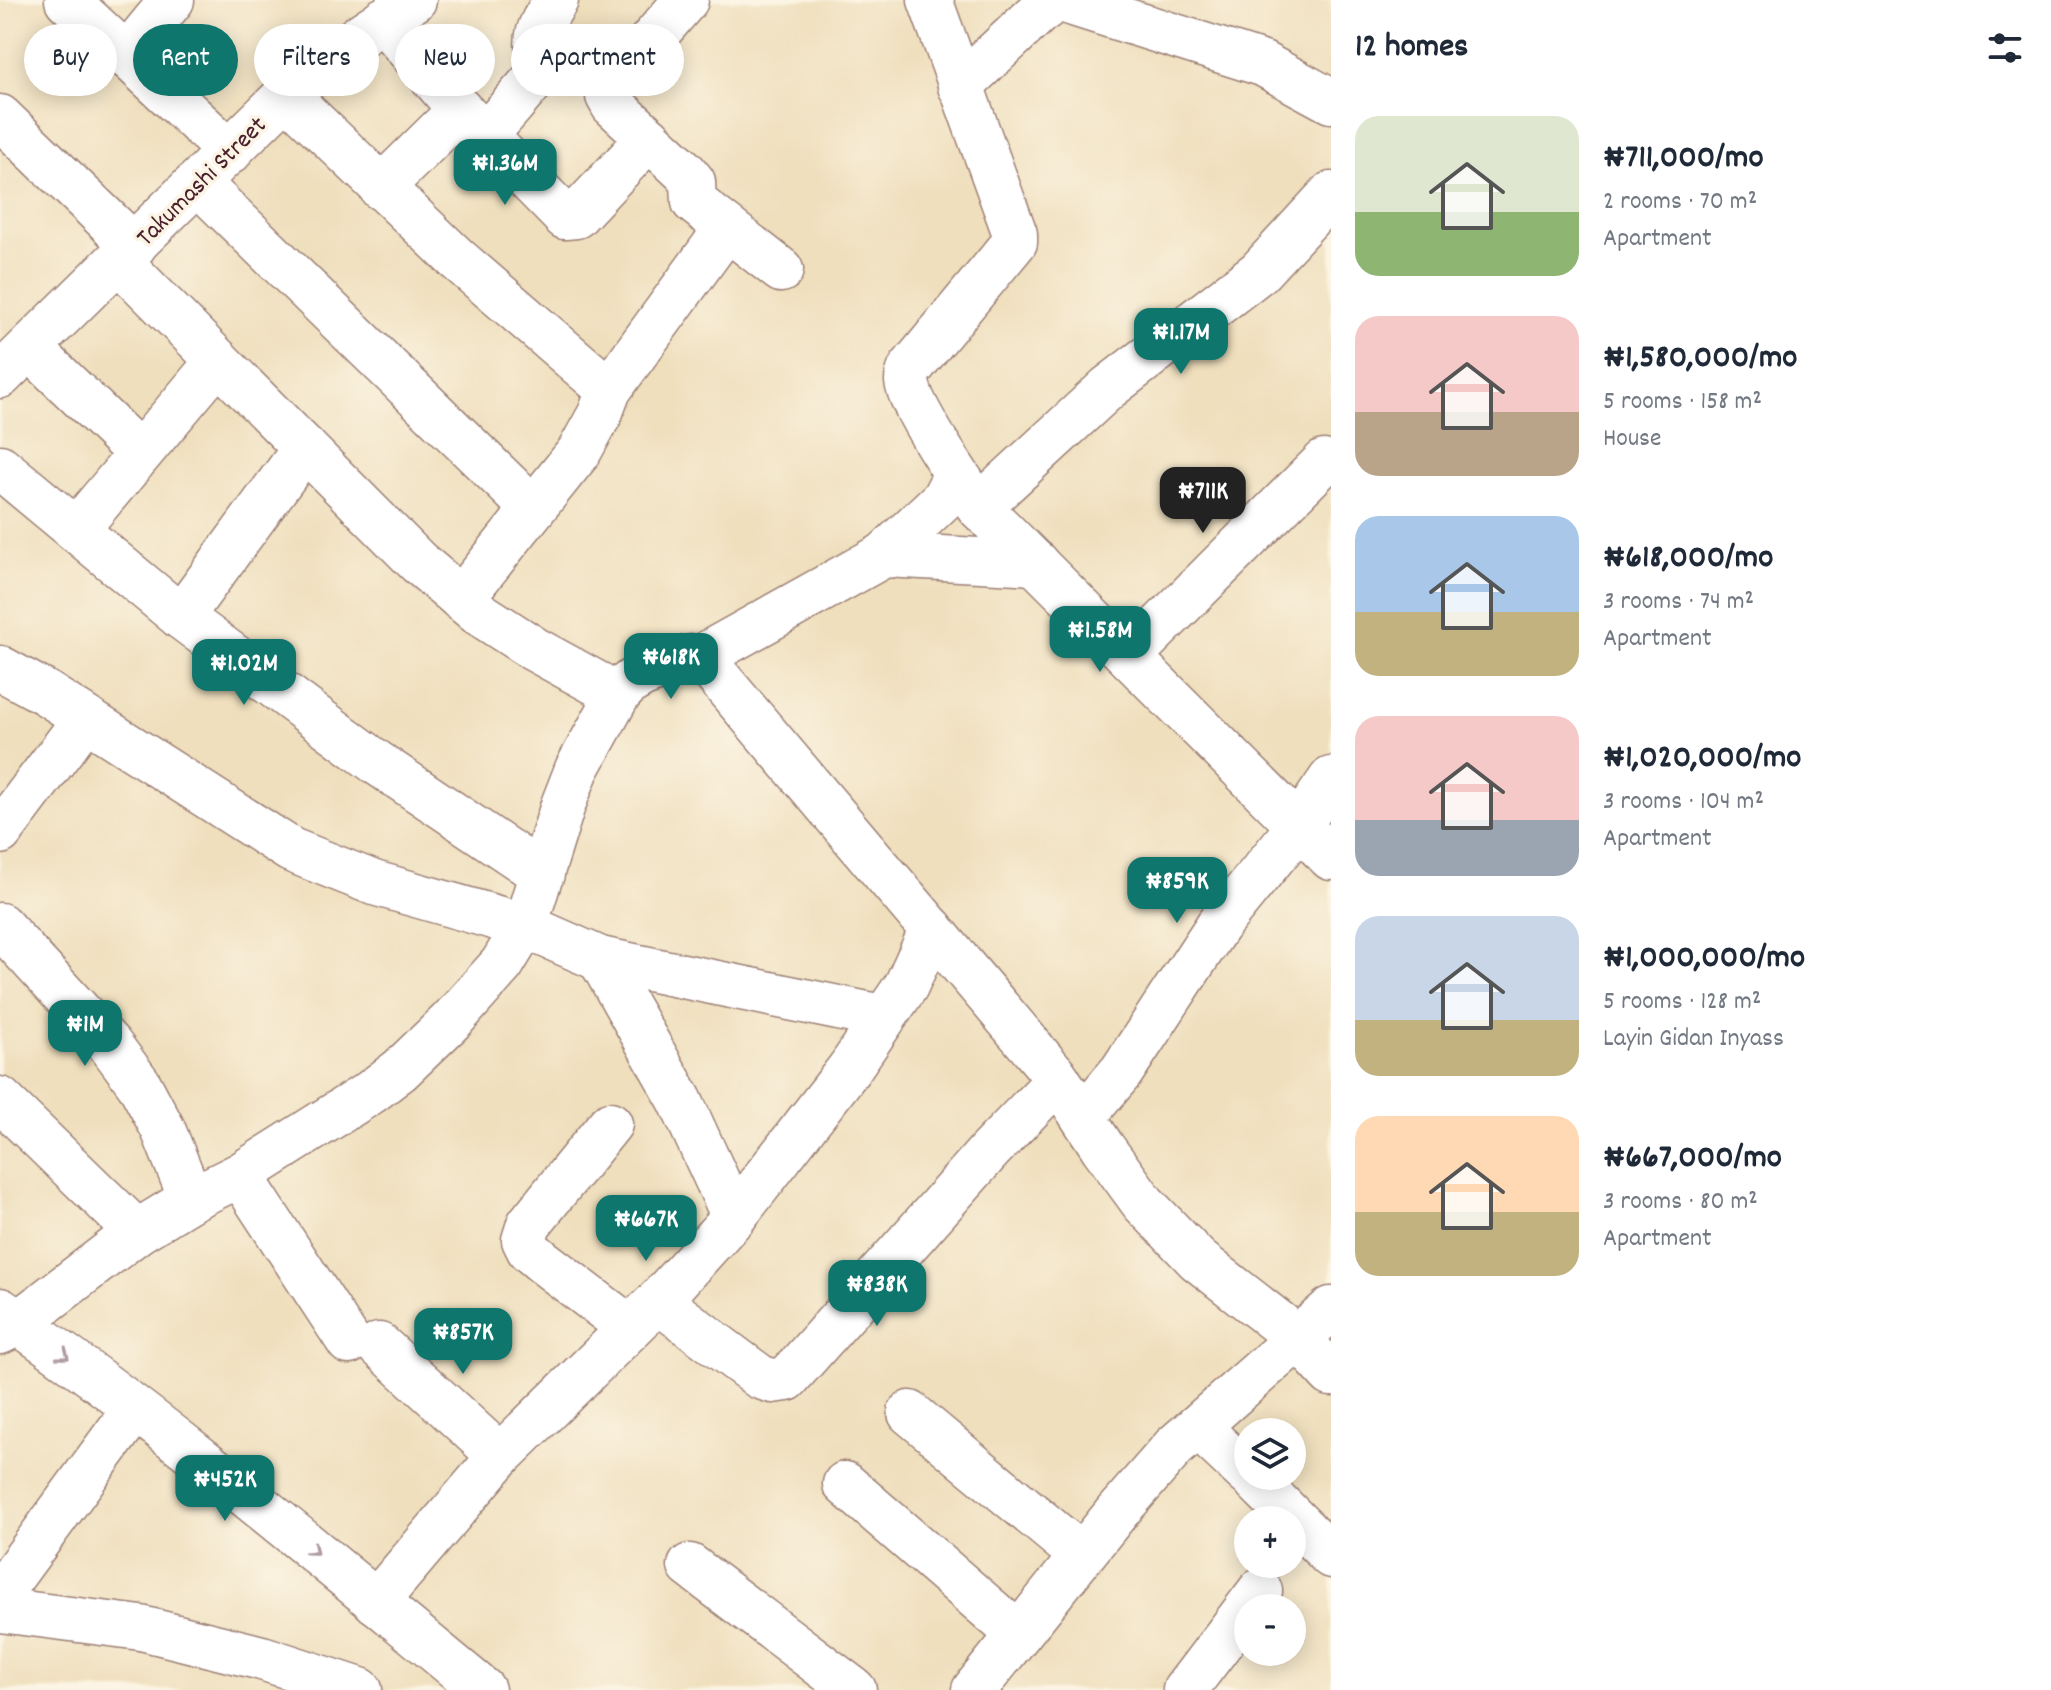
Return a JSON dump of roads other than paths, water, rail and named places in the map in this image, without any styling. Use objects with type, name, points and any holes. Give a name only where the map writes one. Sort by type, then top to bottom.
[{"type":"street","points":[[67,0],[230,152]]},
{"type":"street","points":[[126,56],[172,0]]},
{"type":"street","points":[[381,188],[539,74],[542,66],[536,50],[536,37],[556,0]]},
{"type":"street","points":[[686,0],[612,86],[608,96],[613,105],[693,182],[694,202],[781,270]]},
{"type":"street","points":[[930,0],[1015,234],[1015,242],[910,369],[907,378],[911,393],[968,491],[1331,858]]},
{"type":"street","points":[[960,86],[1038,13],[1059,0],[1175,16],[1331,101]]},
{"type":"street","points":[[398,10],[472,123],[565,217],[576,216],[649,138]]},
{"type":"street","name":"Takumashi Street","points":[[379,24],[398,10]]},
{"type":"street","name":"Takumashi Street","points":[[10,363],[285,96]]},
{"type":"street","points":[[287,96],[456,258],[609,390]]},
{"type":"street","points":[[0,117],[126,253],[218,361],[418,562],[461,599],[534,649],[618,695]]},
{"type":"street","points":[[198,183],[532,508]]},
{"type":"street","points":[[483,1690],[277,1520],[134,1410],[6,1322],[137,1232],[191,1199],[240,1175],[371,1092],[400,1070],[453,1019],[502,964],[525,926],[577,769],[618,695],[629,683],[690,657],[701,657],[884,555],[943,499],[968,491],[1259,272],[1331,194]]},
{"type":"street","points":[[461,599],[579,452],[609,390],[727,228]]},
{"type":"street","points":[[76,530],[218,361]]},
{"type":"street","points":[[10,363],[139,453]]},
{"type":"street","points":[[181,617],[305,448]]},
{"type":"street","points":[[1130,656],[1329,463]]},
{"type":"street","points":[[0,467],[181,617],[376,762],[542,874]]},
{"type":"street","points":[[884,555],[1036,563]]},
{"type":"street","points":[[701,657],[1058,1080],[1143,1203],[1198,1260],[1298,1338],[1331,1374]]},
{"type":"street","points":[[0,668],[46,693],[291,850],[374,883],[525,926],[600,959],[882,1017]]},
{"type":"street","points":[[0,832],[85,719]]},
{"type":"street","points":[[1083,1117],[1122,1071],[1218,925],[1298,827],[1331,779]]},
{"type":"street","points":[[0,925],[110,1045],[139,1084],[163,1129],[191,1199]]},
{"type":"street","points":[[376,1602],[500,1456],[644,1314],[734,1217],[849,1069],[906,986],[932,929]]},
{"type":"street","points":[[600,959],[680,1100],[734,1217]]},
{"type":"street","points":[[610,1124],[529,1224],[524,1240],[529,1250],[542,1261],[772,1381],[787,1379],[990,1150],[1058,1080]]},
{"type":"street","points":[[3,1108],[137,1232]]},
{"type":"street","points":[[240,1175],[364,1344],[500,1456]]},
{"type":"street","points":[[974,1690],[1081,1555],[1174,1447],[1331,1309]]},
{"type":"street","points":[[0,1593],[134,1410]]},
{"type":"street","points":[[910,1413],[1081,1555]]},
{"type":"street","points":[[1198,1427],[1234,1461]]},
{"type":"street","points":[[845,1484],[1018,1634]]},
{"type":"street","points":[[1264,1490],[1331,1556]]},
{"type":"street","points":[[690,1566],[854,1690]]},
{"type":"street","points":[[1185,1690],[1260,1591]]},
{"type":"street","points":[[0,1610],[141,1628],[262,1658],[360,1690]]}]
